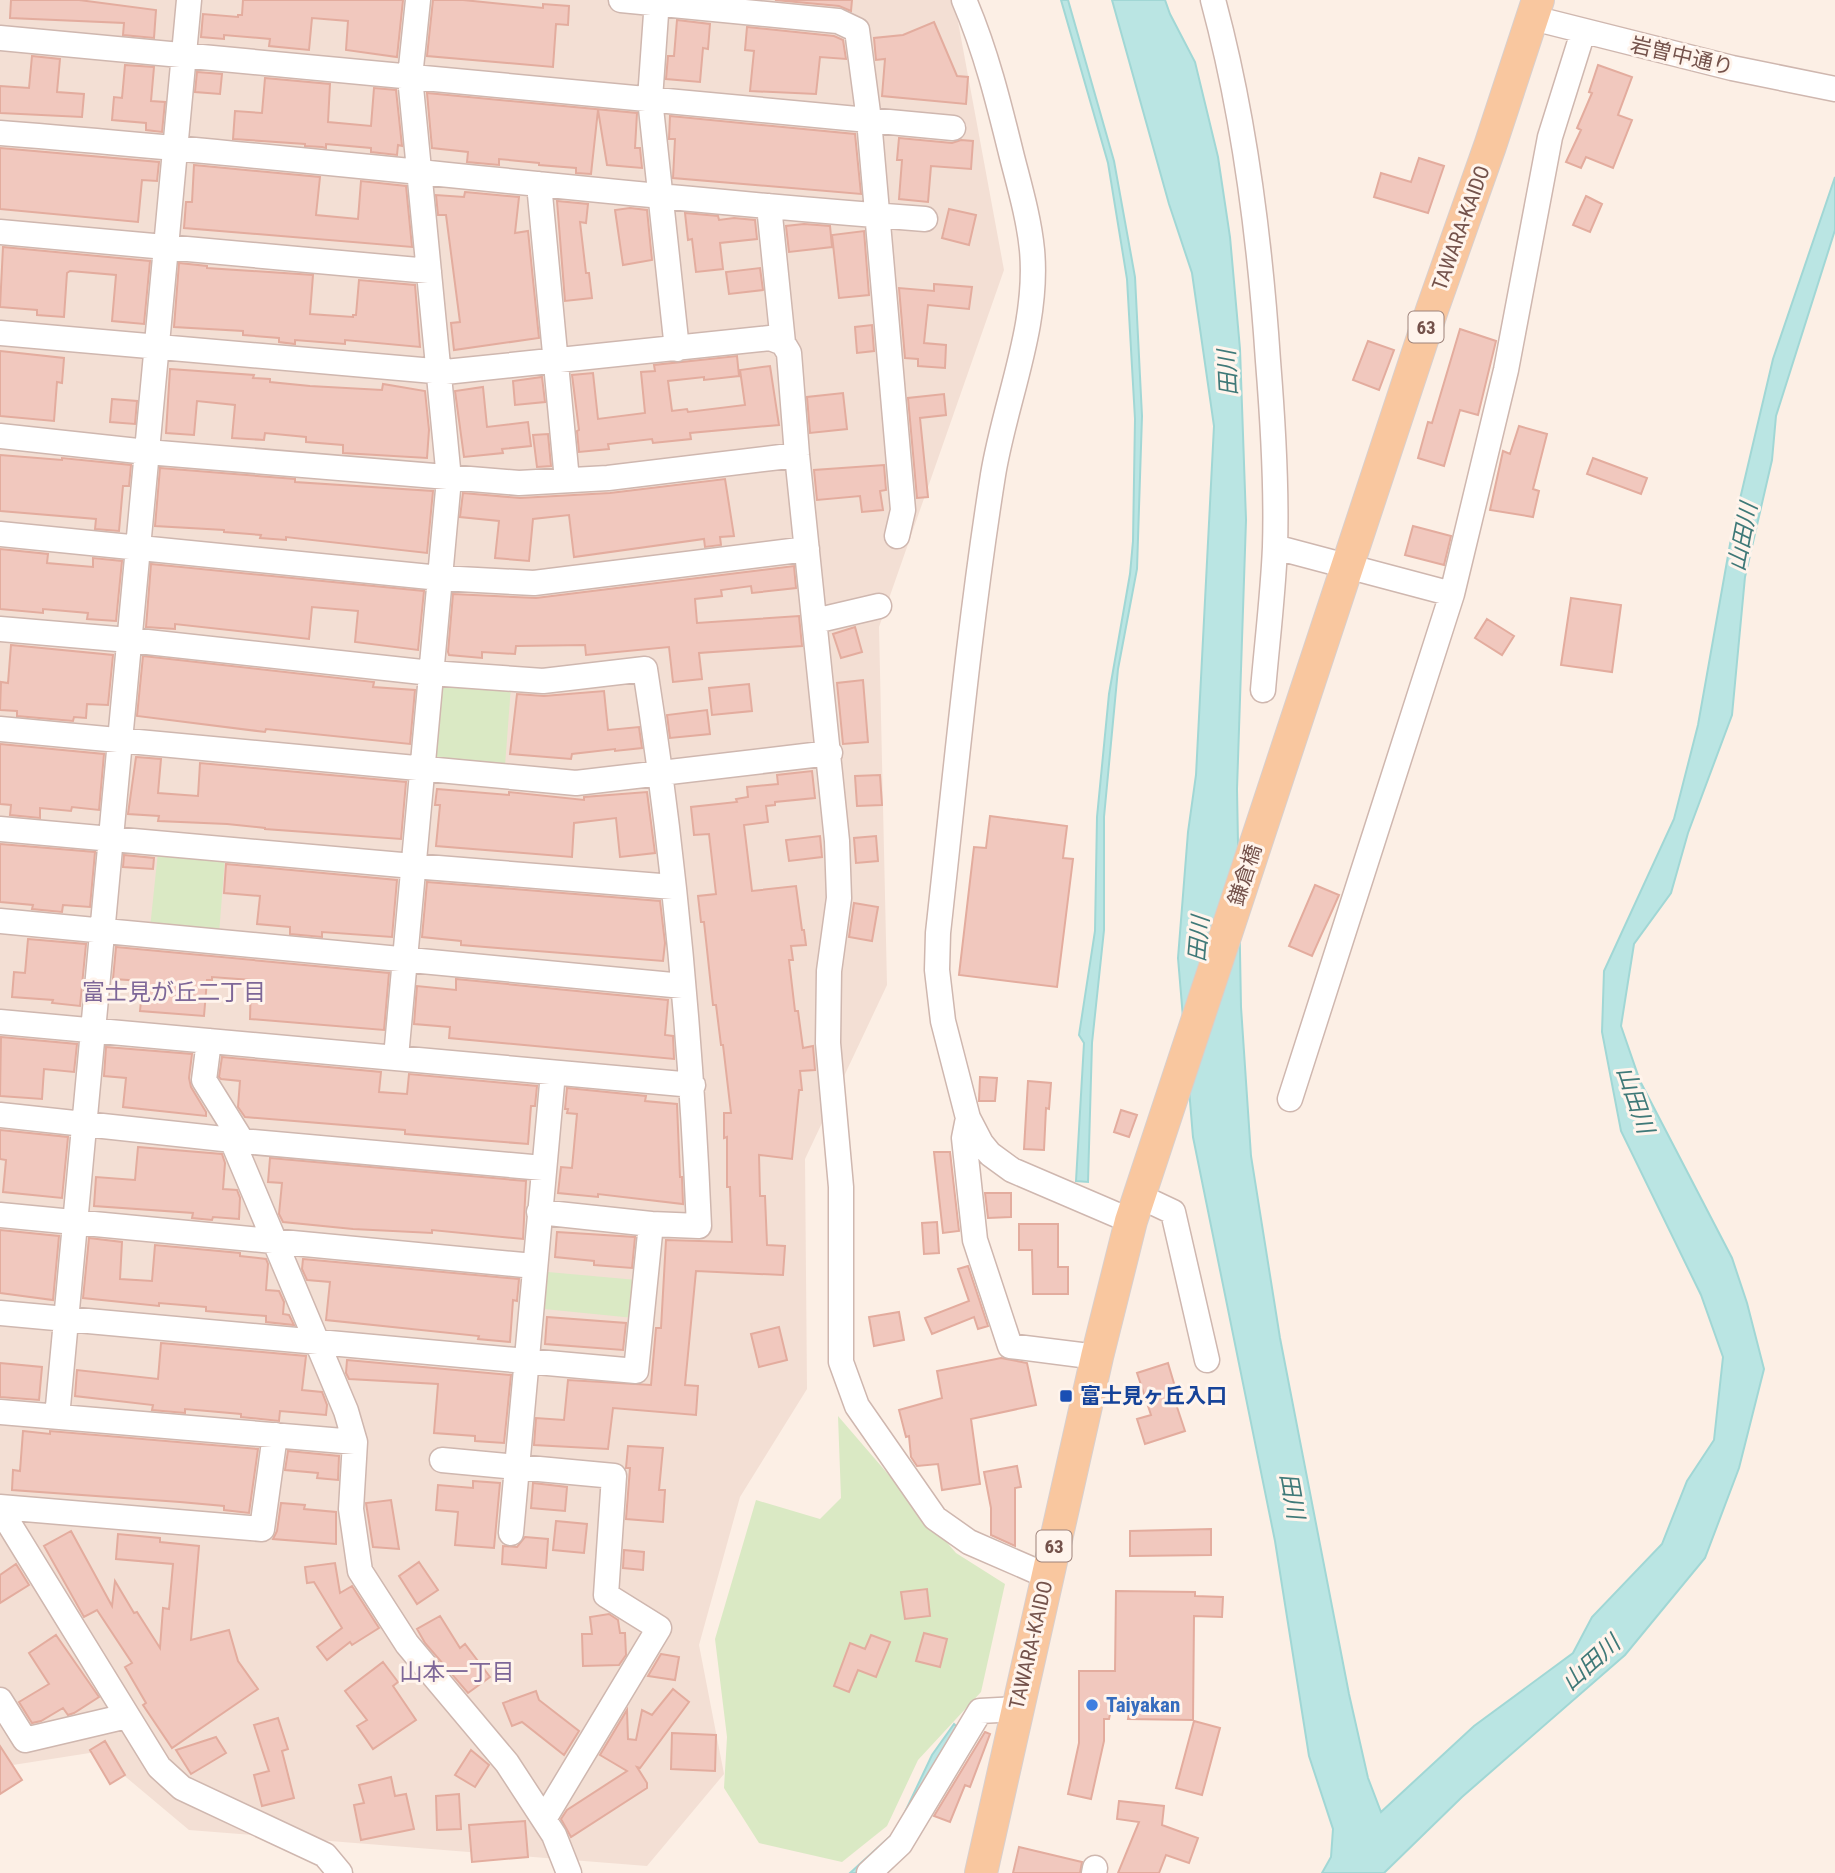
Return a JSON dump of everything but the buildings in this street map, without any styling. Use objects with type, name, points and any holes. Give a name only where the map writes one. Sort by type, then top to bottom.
[{"type":"main road","name":"TAWARA-KAIDO","points":[[1318,656],[1432,310],[1536,9]]},
{"type":"main road","name":"鎌倉橋","points":[[1139,1197],[1318,656]]},
{"type":"main road","name":"TAWARA-KAIDO","points":[[981,1873],[1097,1357],[1139,1197]]},
{"type":"street","points":[[57,1418],[189,0]]},
{"type":"street","points":[[396,1058],[449,479],[410,77],[418,0]]},
{"type":"street","points":[[621,0],[838,21],[857,30],[869,120],[903,510],[897,536]]},
{"type":"street","points":[[964,0],[994,84],[1023,201],[1032,252],[1028,317],[996,456],[980,560],[938,933],[937,970],[943,1021],[968,1118],[990,1154],[1012,1170],[1139,1197],[1173,1212],[1207,1360]]},
{"type":"street","points":[[1213,0],[1227,51],[1252,193],[1274,438],[1275,547],[1263,690]]},
{"type":"street","points":[[657,2],[650,99],[677,349]]},
{"type":"street","name":"岩曽中通り","points":[[1536,9],[1583,32],[1732,68],[1834,89]]},
{"type":"street","points":[[1290,1099],[1452,594],[1506,370],[1550,137],[1583,32]]},
{"type":"street","points":[[0,38],[953,128]]},
{"type":"street","points":[[0,133],[176,147],[419,173],[925,219]]},
{"type":"street","points":[[539,184],[567,480]]},
{"type":"street","points":[[769,206],[783,343],[789,354],[837,841],[839,898],[829,971],[828,1043],[841,1188],[841,1362],[857,1406],[935,1518],[969,1542],[1047,1576]]},
{"type":"street","points":[[0,232],[429,271]]},
{"type":"street","points":[[0,333],[439,372],[770,338],[783,343]]},
{"type":"street","points":[[0,436],[148,452],[519,483],[608,478],[797,455]]},
{"type":"street","points":[[0,534],[440,578],[534,583],[807,549]]},
{"type":"street","points":[[1275,547],[1452,594]]},
{"type":"street","points":[[815,621],[879,606]]},
{"type":"street","points":[[0,629],[129,640],[431,673],[543,681],[645,669],[662,774],[693,1085],[699,1226],[651,1224],[539,1212]]},
{"type":"street","points":[[0,729],[576,783],[830,753]]},
{"type":"street","points":[[0,829],[673,887]]},
{"type":"street","points":[[0,921],[683,986]]},
{"type":"street","points":[[0,1022],[693,1085]]},
{"type":"street","points":[[209,1041],[204,1080],[237,1140],[274,1242],[346,1411],[355,1442],[351,1509],[360,1572],[407,1644],[507,1763],[554,1835],[569,1873]]},
{"type":"street","points":[[511,1533],[552,1073]]},
{"type":"street","points":[[0,1115],[543,1168]]},
{"type":"street","points":[[968,1118],[964,1138],[975,1240],[1010,1346],[1097,1357]]},
{"type":"street","points":[[0,1215],[534,1266]]},
{"type":"street","points":[[0,1313],[636,1371],[651,1224]]},
{"type":"street","points":[[0,1412],[355,1442]]},
{"type":"street","points":[[0,1508],[262,1529],[275,1436]]},
{"type":"street","points":[[442,1460],[614,1476],[606,1595],[659,1628],[544,1819]]},
{"type":"street","points":[[0,1508],[159,1767],[182,1788],[324,1856],[340,1873]]},
{"type":"street","points":[[0,1700],[25,1740],[127,1716]]},
{"type":"street","points":[[869,1873],[900,1844],[980,1711],[1017,1709]]},
{"type":"shaded area","points":[[0,0],[954,0],[1004,270],[879,627],[887,985],[805,1159],[807,1389],[740,1497],[699,1645],[724,1774],[647,1866],[189,1830],[96,1752],[0,1767]]},
{"type":"green space","points":[[442,681],[511,686],[505,766],[436,760]]},
{"type":"green space","points":[[158,852],[225,858],[219,934],[150,928]]},
{"type":"green space","points":[[548,1272],[637,1280],[634,1318],[544,1309]]},
{"type":"green space","points":[[838,1416],[956,1553],[1005,1584],[981,1692],[918,1760],[887,1826],[842,1862],[759,1843],[724,1788],[727,1737],[715,1639],[756,1500],[820,1519],[841,1498]]},
{"type":"water","points":[[1061,0],[1068,0],[1114,161],[1135,277],[1142,416],[1137,569],[1118,669],[1104,817],[1104,930],[1092,1043],[1088,1182],[1076,1181],[1084,1043],[1079,1035],[1095,931],[1097,817],[1109,694],[1130,574],[1133,541],[1135,419],[1127,279],[1108,163]]},
{"type":"water","points":[[1112,0],[1165,0],[1195,62],[1218,157],[1230,237],[1240,349],[1246,520],[1237,789],[1241,1007],[1251,1156],[1280,1338],[1349,1694],[1368,1778],[1381,1812],[1474,1726],[1573,1653],[1592,1617],[1662,1544],[1687,1481],[1714,1440],[1723,1357],[1701,1295],[1621,1131],[1602,1032],[1604,971],[1674,819],[1698,725],[1732,533],[1773,359],[1835,177],[1835,230],[1776,416],[1772,460],[1745,577],[1732,715],[1688,833],[1671,893],[1634,944],[1621,1026],[1640,1081],[1732,1258],[1747,1303],[1764,1369],[1739,1468],[1705,1558],[1625,1655],[1462,1797],[1384,1873],[1322,1873],[1331,1857],[1333,1829],[1309,1756],[1275,1541],[1193,1137],[1178,958],[1188,832],[1196,775],[1214,426],[1192,273],[1169,204]]},
{"type":"water","points":[[954,1724],[957,1727],[937,1759],[899,1835],[859,1873],[850,1873],[896,1831],[932,1755]]},
{"type":"place","name":"富士見ヶ丘入口","points":[[1066,1396]]},
{"type":"place","name":"Taiyakan","points":[[1092,1705]]},
{"type":"district","name":"富士見が丘二丁目","points":[[174,992]]},
{"type":"district","name":"山本一丁目","points":[[457,1672]]},
{"type":"water label","name":"田川","points":[[1228,373]]},
{"type":"water label","name":"山田川","points":[[1743,537]]},
{"type":"water label","name":"田川","points":[[1199,939]]},
{"type":"water label","name":"山田川","points":[[1635,1100]]},
{"type":"water label","name":"田川","points":[[1292,1496]]},
{"type":"water label","name":"山田川","points":[[1591,1663]]}]
